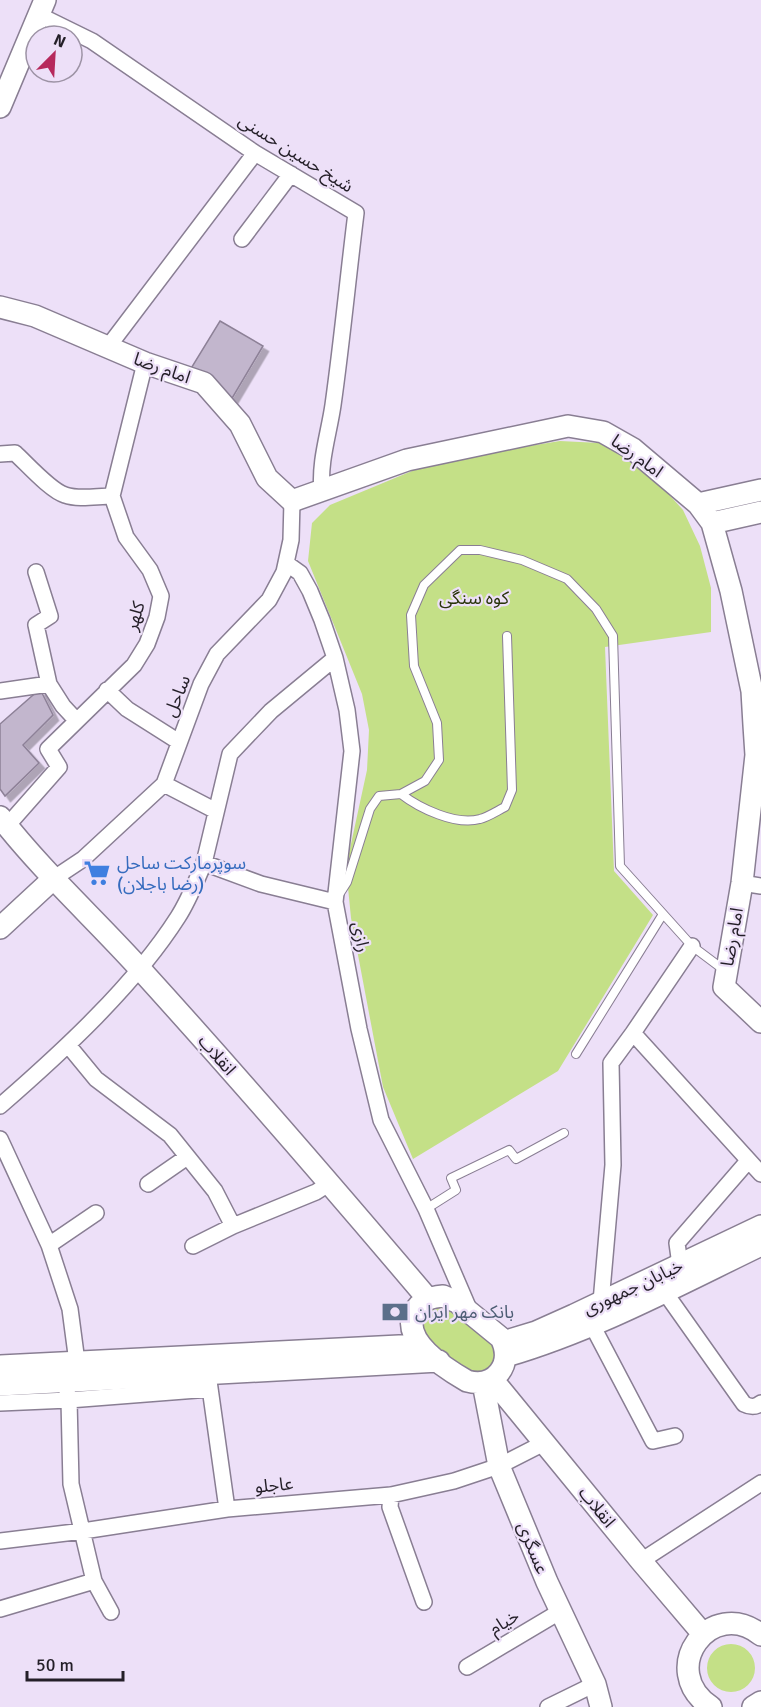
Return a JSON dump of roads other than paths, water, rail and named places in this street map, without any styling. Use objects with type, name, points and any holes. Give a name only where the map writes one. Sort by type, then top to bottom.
[{"type":"street","points":[[0,107],[42,7]]},
{"type":"street","name":"شیخ حسین حسنی","points":[[42,7],[255,153],[356,213],[328,442],[320,473],[322,491]]},
{"type":"street","points":[[108,347],[255,153]]},
{"type":"street","points":[[242,239],[291,174]]},
{"type":"street","name":"امام رضا","points":[[0,307],[35,316],[145,363],[204,383],[240,424],[267,478],[292,501],[407,460],[568,426],[603,432],[633,449],[698,504],[712,523],[731,591],[758,725],[751,885],[726,972],[724,987],[761,1022]]},
{"type":"street","points":[[0,454],[15,453],[49,486],[64,495],[112,496],[145,363]]},
{"type":"street","points":[[698,504],[761,490]]},
{"type":"street","name":"کلهر","points":[[3,821],[59,767],[48,749],[134,665],[147,644],[157,617],[161,596],[150,570],[126,537],[112,496]]},
{"type":"street","name":"ساحل","points":[[53,879],[83,859],[164,784],[201,684],[217,654],[269,600],[284,572],[291,540],[292,501]]},
{"type":"street","points":[[712,523],[761,512]]},
{"type":"street","name":"رازی","points":[[286,562],[300,573],[310,591],[335,658],[347,710],[352,751],[335,902],[359,1029],[381,1120],[426,1209],[470,1312]]},
{"type":"street","points":[[36,572],[50,616],[36,625],[49,684],[63,706],[76,720]]},
{"type":"street","points":[[0,1106],[68,1045],[140,969],[179,916],[204,863],[231,754],[271,711],[335,658]]},
{"type":"street","points":[[0,691],[49,684]]},
{"type":"street","points":[[107,690],[127,709],[179,742]]},
{"type":"street","points":[[164,784],[216,811]]},
{"type":"street","name":"انقلاب","points":[[3,821],[53,879],[140,969],[330,1183],[428,1299]]},
{"type":"street","points":[[204,863],[261,884],[335,902]]},
{"type":"street","points":[[0,928],[53,879]]},
{"type":"street","points":[[602,1302],[613,1165],[611,1063],[692,946]]},
{"type":"street","points":[[633,1034],[761,1174]]},
{"type":"street","points":[[68,1045],[96,1078],[170,1135],[215,1191],[232,1226]]},
{"type":"street","points":[[0,1139],[49,1245],[70,1309],[71,1484],[94,1581],[111,1612]]},
{"type":"street","points":[[148,1184],[187,1157]]},
{"type":"street","points":[[680,1265],[676,1243],[748,1161]]},
{"type":"street","points":[[193,1246],[232,1226],[316,1192],[330,1183]]},
{"type":"street","points":[[49,1245],[96,1213]]},
{"type":"street","name":"خیابان جمهوری","points":[[505,1349],[536,1332],[761,1226]]},
{"type":"street","name":"خیابان جمهوری","points":[[505,1349],[538,1347],[761,1245]]},
{"type":"street","points":[[664,1291],[744,1404],[750,1407],[761,1403]]},
{"type":"street","points":[[443,1296],[451,1298],[470,1312],[496,1332],[505,1349],[502,1369],[488,1381],[467,1381],[419,1345],[413,1334],[412,1318],[420,1304],[428,1299],[443,1296]]},
{"type":"street","points":[[592,1324],[653,1441],[675,1436]]},
{"type":"street","points":[[0,1385],[419,1345]]},
{"type":"street","points":[[0,1366],[69,1377],[209,1381],[439,1361]]},
{"type":"street","points":[[0,1403],[69,1377]]},
{"type":"street","points":[[209,1381],[227,1509]]},
{"type":"street","name":"انقلاب","points":[[488,1381],[544,1443],[703,1634]]},
{"type":"street","name":"عسگری","points":[[488,1381],[500,1466],[561,1611],[595,1684],[602,1707]]},
{"type":"street","name":"عاجلو","points":[[0,1541],[227,1509],[391,1495],[454,1481],[500,1466],[544,1443]]},
{"type":"street","points":[[641,1561],[761,1484]]},
{"type":"street","points":[[391,1495],[390,1507],[424,1602]]},
{"type":"street","points":[[0,1609],[94,1581]]},
{"type":"street","name":"خیام","points":[[467,1667],[561,1611]]},
{"type":"street","points":[[703,1705],[688,1675],[688,1659],[693,1645],[703,1634],[715,1627],[728,1624],[741,1624],[758,1630]]},
{"type":"street","points":[[548,1707],[595,1684]]},
{"type":"street","points":[[753,1707],[761,1702]]},
{"type":"lane","points":[[335,902],[347,882],[370,809],[379,796],[401,794],[425,781],[439,760],[437,723],[414,666],[411,615],[424,585],[460,550],[480,550],[522,560],[567,579],[596,609],[613,636],[620,866],[692,946],[726,972]]},
{"type":"lane","points":[[401,794],[413,803],[456,820],[479,819],[505,807],[512,790],[507,636]]},
{"type":"lane","points":[[576,1054],[663,914]]},
{"type":"lane","points":[[426,1209],[456,1190],[451,1178],[509,1150],[516,1159],[564,1133]]},
{"type":"place","name":"سوپرمارکت ساحل (رضا باجلان)","points":[[97,873]]},
{"type":"place","name":"بانک مهر ایران","points":[[395,1312]]},
{"type":"park label","name":"کوه سنگی","points":[[474,598]]}]
